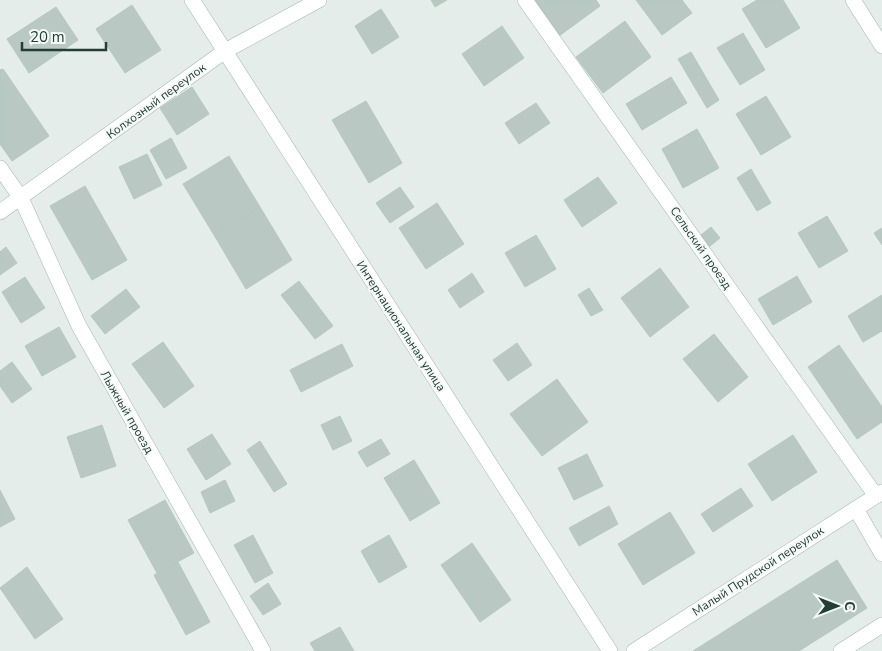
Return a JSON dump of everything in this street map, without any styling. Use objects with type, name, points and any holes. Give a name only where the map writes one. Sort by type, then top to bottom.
[{"type":"street","name":"Интернациональная улица","points":[[192,0],[610,651]]},
{"type":"street","name":"Колхозный переулок","points":[[0,212],[225,51],[319,0]]},
{"type":"street","name":"Сельский проезд","points":[[525,0],[879,494]]},
{"type":"street","points":[[853,0],[882,46]]},
{"type":"street","name":"Лыжный проезд","points":[[0,168],[21,198],[79,326],[263,651]]},
{"type":"street","name":"Малый Прудской переулок","points":[[634,651],[879,494]]},
{"type":"street","points":[[856,509],[882,554]]},
{"type":"street","points":[[841,651],[882,625]]},
{"type":"building","points":[[431,0],[447,0],[435,7]]},
{"type":"building","points":[[533,0],[596,0],[600,6],[559,36]]},
{"type":"building","points":[[636,0],[682,0],[692,13],[662,35]]},
{"type":"building","points":[[757,0],[783,0],[800,28],[766,48],[742,9]]},
{"type":"building","points":[[132,5],[161,50],[125,73],[96,29]]},
{"type":"building","points":[[56,7],[78,40],[29,73],[7,39]]},
{"type":"building","points":[[381,9],[399,37],[372,54],[355,26]]},
{"type":"building","points":[[625,21],[651,57],[603,93],[576,57]]},
{"type":"building","points":[[502,26],[524,58],[484,86],[462,54]]},
{"type":"building","points":[[743,33],[765,70],[740,85],[717,48]]},
{"type":"building","points":[[691,52],[719,100],[707,108],[678,59]]},
{"type":"building","points":[[3,69],[49,136],[12,161],[0,144],[0,70]]},
{"type":"building","points":[[671,77],[687,103],[642,130],[626,104]]},
{"type":"building","points":[[192,87],[209,114],[177,135],[160,108]]},
{"type":"building","points":[[766,96],[791,137],[761,155],[736,114]]},
{"type":"building","points":[[366,101],[402,163],[369,183],[332,120]]},
{"type":"building","points":[[536,103],[550,123],[519,144],[505,123]]},
{"type":"building","points":[[697,129],[719,168],[683,188],[662,149]]},
{"type":"building","points":[[171,138],[187,168],[166,179],[150,150]]},
{"type":"building","points":[[147,154],[162,185],[134,199],[119,167]]},
{"type":"building","points":[[229,156],[260,207],[214,235],[183,184]]},
{"type":"building","points":[[751,169],[771,203],[757,211],[737,178]]},
{"type":"building","points":[[598,177],[617,203],[582,227],[564,200]]},
{"type":"building","points":[[85,186],[127,260],[92,280],[50,206]]},
{"type":"building","points":[[400,187],[414,207],[390,223],[376,203]]},
{"type":"building","points":[[437,203],[464,244],[426,269],[399,228]]},
{"type":"building","points":[[260,207],[292,260],[246,289],[214,235]]},
{"type":"building","points":[[827,216],[848,251],[819,268],[798,233]]},
{"type":"building","points":[[711,227],[720,238],[705,250],[696,239]]},
{"type":"building","points":[[882,228],[882,245],[874,233]]},
{"type":"building","points":[[536,235],[556,269],[525,287],[505,253]]},
{"type":"building","points":[[6,247],[17,263],[0,275],[0,252]]},
{"type":"building","points":[[660,268],[689,307],[650,337],[621,298]]},
{"type":"building","points":[[472,273],[484,292],[460,308],[448,290]]},
{"type":"building","points":[[797,276],[812,302],[773,325],[758,299]]},
{"type":"building","points":[[25,277],[45,308],[21,323],[2,292]]},
{"type":"building","points":[[299,281],[333,326],[315,339],[281,295]]},
{"type":"building","points":[[589,288],[603,310],[591,316],[578,295]]},
{"type":"building","points":[[126,289],[140,307],[105,334],[91,316]]},
{"type":"building","points":[[882,295],[882,331],[863,342],[848,316]]},
{"type":"building","points":[[59,327],[76,357],[42,376],[25,346]]},
{"type":"building","points":[[714,334],[748,377],[718,402],[683,359]]},
{"type":"building","points":[[163,342],[194,386],[164,408],[132,364]]},
{"type":"building","points":[[517,343],[532,365],[508,381],[493,360]]},
{"type":"building","points":[[342,344],[353,366],[301,392],[290,370]]},
{"type":"building","points":[[839,345],[882,407],[882,422],[857,439],[808,367]]},
{"type":"building","points":[[12,362],[32,389],[12,403],[0,386],[0,371]]},
{"type":"building","points":[[557,379],[588,422],[542,456],[510,414]]},
{"type":"building","points":[[340,416],[352,441],[333,450],[321,425]]},
{"type":"building","points":[[102,425],[116,466],[81,478],[67,437]]},
{"type":"building","points":[[212,434],[231,464],[206,480],[187,449]]},
{"type":"building","points":[[793,435],[817,472],[772,501],[748,464]]},
{"type":"building","points":[[381,439],[390,454],[367,467],[358,452]]},
{"type":"building","points":[[260,441],[287,484],[274,492],[247,450]]},
{"type":"building","points":[[587,454],[603,486],[574,500],[558,468]]},
{"type":"building","points":[[414,460],[440,503],[410,521],[384,478]]},
{"type":"building","points":[[225,480],[235,501],[210,513],[201,492]]},
{"type":"building","points":[[741,488],[753,506],[713,532],[701,514]]},
{"type":"building","points":[[0,490],[15,519],[0,527]]},
{"type":"building","points":[[165,500],[194,553],[157,573],[128,520]]},
{"type":"building","points":[[609,506],[618,524],[579,546],[569,528]]},
{"type":"building","points":[[670,512],[695,553],[643,585],[618,544]]},
{"type":"building","points":[[253,535],[273,573],[255,583],[234,545]]},
{"type":"building","points":[[389,535],[407,567],[379,583],[361,551]]},
{"type":"building","points":[[472,543],[511,600],[480,622],[441,565]]},
{"type":"building","points":[[837,560],[867,608],[799,651],[693,651]]},
{"type":"building","points":[[178,562],[210,622],[186,635],[154,575]]},
{"type":"building","points":[[27,567],[63,619],[35,639],[0,588]]},
{"type":"building","points":[[268,583],[281,604],[263,615],[250,596]]},
{"type":"building","points":[[340,627],[354,651],[315,651],[310,643]]}]
